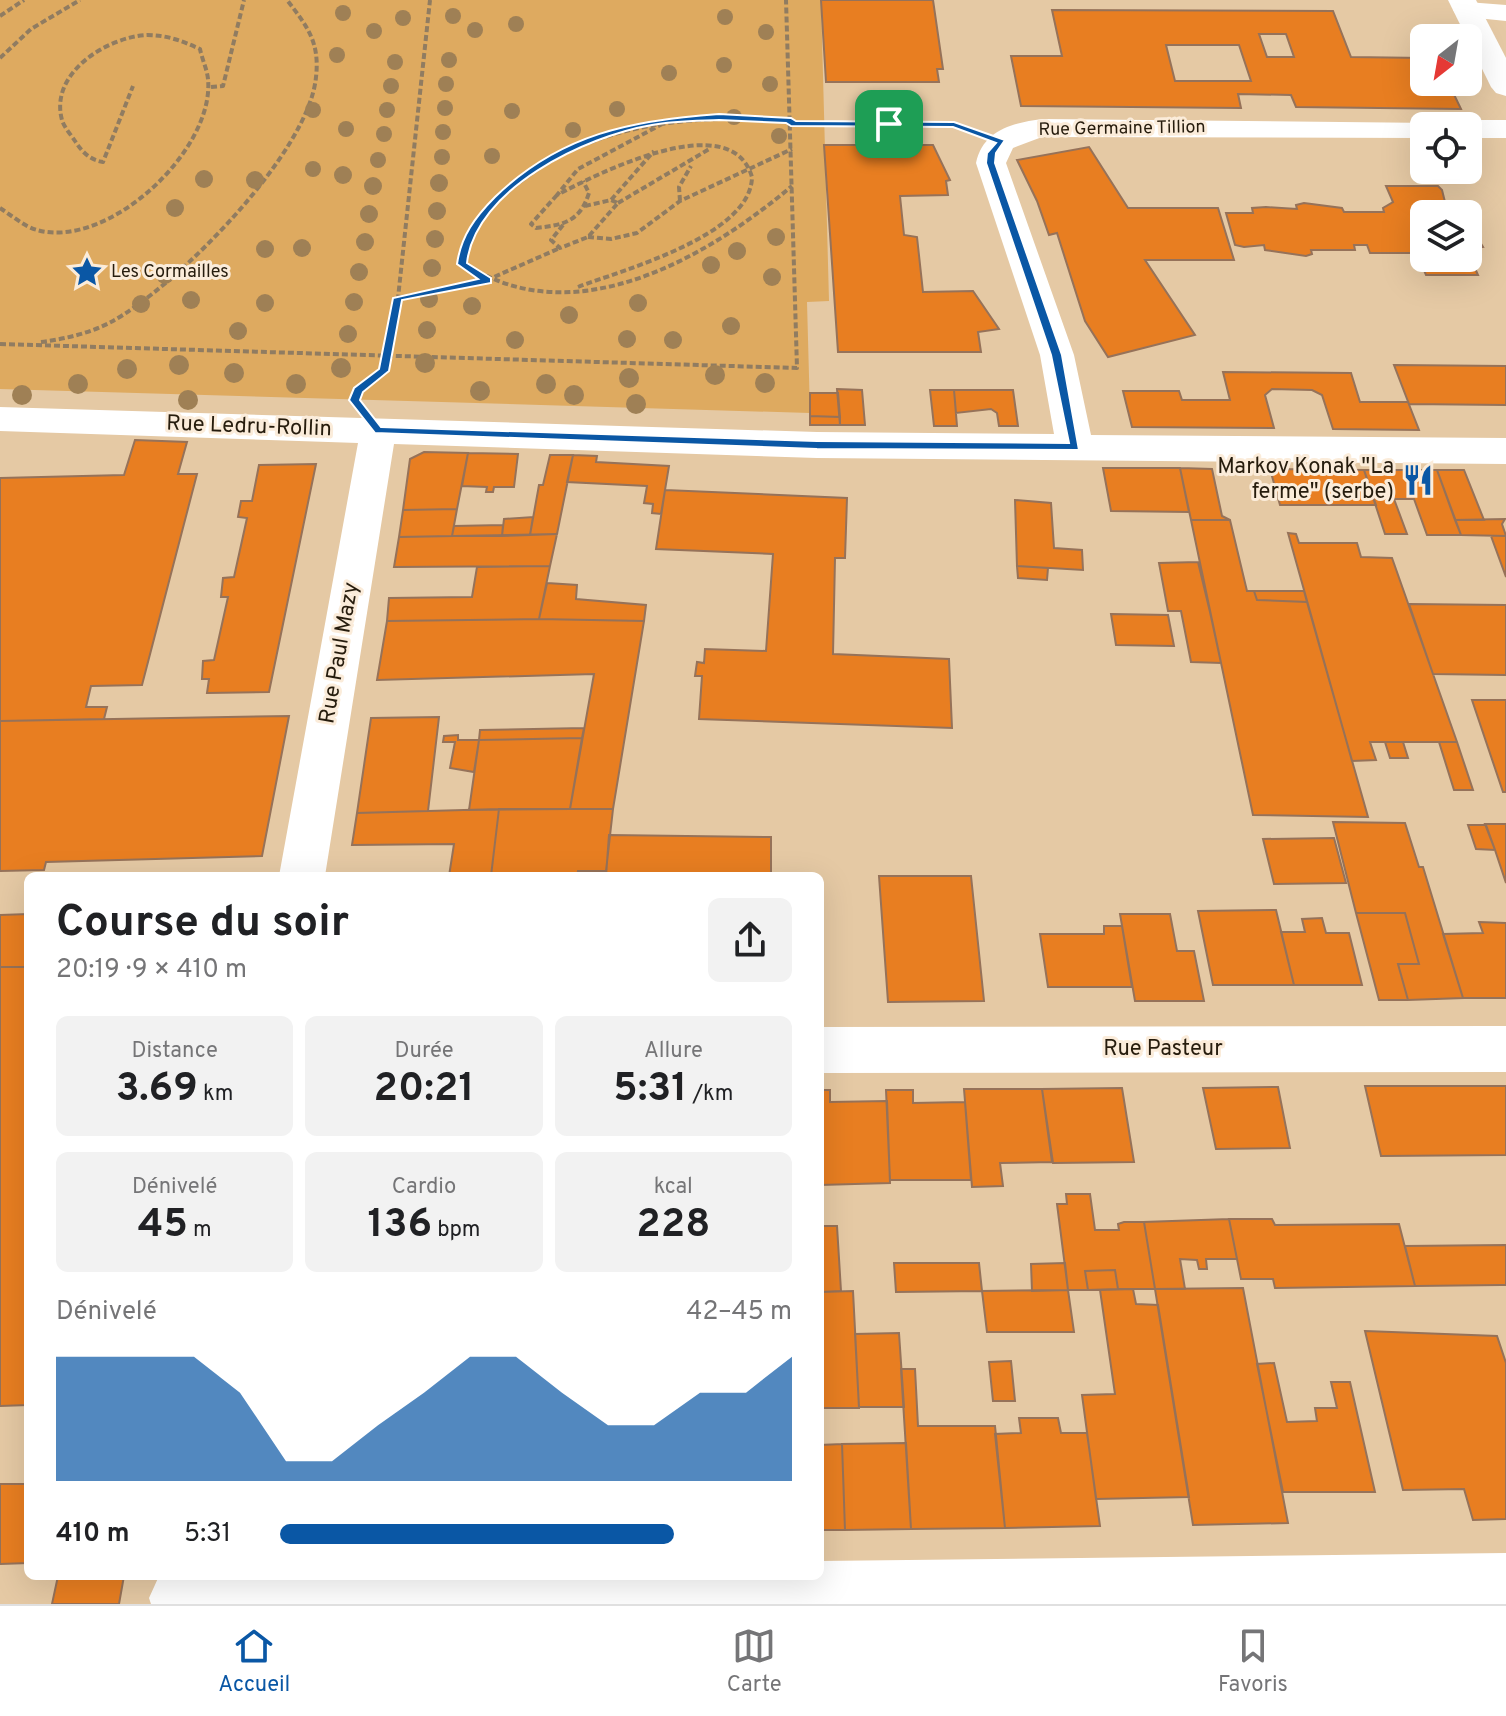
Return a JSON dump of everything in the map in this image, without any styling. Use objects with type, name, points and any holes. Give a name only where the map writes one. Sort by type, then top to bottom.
[{"type":"street","points":[[1465,5],[1506,13]]},
{"type":"street","points":[[1465,5],[1506,87]]},
{"type":"street","name":"Rue Germaine Tillion","points":[[1002,142],[1022,131],[1042,128],[1410,129]]},
{"type":"street","points":[[1482,129],[1506,129]]},
{"type":"street","points":[[1002,142],[992,153],[991,163],[1057,355],[1075,447]]},
{"type":"street","name":"Rue Ledru-Rollin","points":[[0,419],[817,445],[1506,451]]},
{"type":"street","name":"Rue Paul Mazy","points":[[303,872],[378,431]]},
{"type":"street","name":"Rue Pasteur","points":[[824,1050],[1506,1049]]},
{"type":"street","points":[[180,1593],[1506,1583]]},
{"type":"path","points":[[0,16],[24,0]]},
{"type":"path","points":[[0,58],[31,29],[80,0]]},
{"type":"path","points":[[211,87],[223,86],[244,0]]},
{"type":"path","points":[[18,345],[58,341],[119,317],[214,240],[272,170],[304,115],[314,92],[318,67],[313,34],[299,10],[287,0]]},
{"type":"path","points":[[378,431],[355,400],[358,390],[384,371],[398,298],[430,0]]},
{"type":"path","points":[[0,343],[797,368],[786,0]]},
{"type":"path","points":[[0,208],[19,224],[51,235],[87,232],[110,221],[157,182],[201,121],[211,87],[205,57],[200,49],[184,39],[138,36],[114,42],[89,55],[72,73],[61,103],[64,124],[73,141],[96,162],[103,162],[133,86]]},
{"type":"path","points":[[792,186],[758,218],[718,243],[612,287],[520,288],[487,280],[462,264],[465,243],[485,213],[517,181],[556,155],[600,135],[668,120],[719,117],[791,122],[954,124],[1002,142]]},
{"type":"path","points":[[564,225],[536,228],[531,224],[557,195],[563,182],[588,163],[668,120]]},
{"type":"path","points":[[557,195],[616,163],[654,151],[681,147],[711,148],[732,154],[750,170],[750,191],[718,226],[662,256],[573,289]]},
{"type":"path","points":[[680,201],[679,187],[691,166],[711,148]]},
{"type":"path","points":[[398,298],[487,280],[588,237],[611,239],[637,233],[660,219],[680,201],[792,149]]},
{"type":"path","points":[[611,200],[616,188],[642,168],[654,151]]},
{"type":"path","points":[[588,237],[618,203],[652,188],[671,172],[691,166]]},
{"type":"path","points":[[583,181],[589,193],[585,206]]},
{"type":"path","points":[[560,248],[551,240],[585,206],[611,200],[618,203]]},
{"type":"shaded area","points":[[0,0],[821,0],[829,301],[807,302],[810,413],[0,389]]},
{"type":"building","points":[[821,0],[933,0],[943,69],[937,69],[939,82],[826,82]]},
{"type":"building","points":[[1052,10],[1333,11],[1351,57],[1410,58],[1410,96],[1455,96],[1461,109],[1296,107],[1291,95],[1238,94],[1241,108],[1021,106],[1011,56],[1062,56]],"holes":[[[1259,34],[1286,34],[1294,57],[1267,57]],[[1166,45],[1239,45],[1251,81],[1175,81]]]},
{"type":"building","points":[[824,145],[933,145],[950,180],[946,181],[948,195],[900,196],[904,235],[917,237],[923,292],[973,291],[999,329],[978,332],[981,352],[838,352]]},
{"type":"building","points":[[1089,147],[1128,208],[1218,208],[1234,260],[1145,260],[1195,335],[1108,357],[1085,321],[1057,233],[1049,235],[1017,160]]},
{"type":"building","points":[[1386,186],[1438,186],[1442,190],[1444,200],[1410,200],[1410,253],[1370,253],[1367,245],[1354,245],[1355,250],[1311,250],[1312,254],[1306,256],[1265,250],[1264,245],[1244,247],[1235,245],[1226,213],[1253,213],[1252,208],[1266,207],[1297,209],[1296,205],[1304,203],[1342,208],[1344,212],[1384,212],[1383,208],[1393,202]]},
{"type":"building","points":[[1425,272],[1477,272],[1478,275],[1426,275]]},
{"type":"building","points":[[1394,365],[1506,366],[1506,405],[1409,404]]},
{"type":"building","points":[[1223,372],[1351,373],[1360,402],[1408,402],[1419,430],[1333,429],[1322,395],[1312,390],[1272,389],[1265,395],[1274,428],[1132,427],[1123,391],[1179,391],[1182,400],[1230,400]]},
{"type":"building","points":[[837,389],[862,390],[865,425],[840,425]]},
{"type":"building","points":[[930,390],[954,390],[957,426],[934,426]]},
{"type":"building","points":[[954,390],[1013,390],[1018,426],[999,426],[997,413],[991,409],[956,413]]},
{"type":"building","points":[[810,393],[838,393],[840,417],[810,416]]},
{"type":"building","points":[[810,416],[840,417],[840,425],[810,425]]},
{"type":"building","points":[[135,440],[187,442],[178,474],[197,474],[142,685],[91,686],[86,707],[107,707],[104,719],[0,721],[0,478],[124,475]]},
{"type":"building","points":[[424,452],[468,453],[457,509],[403,510],[410,459]]},
{"type":"building","points":[[468,453],[518,454],[514,487],[494,487],[493,492],[486,492],[487,487],[462,486]]},
{"type":"building","points":[[550,455],[573,455],[557,534],[530,535],[539,485],[543,485]]},
{"type":"building","points":[[573,455],[597,456],[596,462],[669,466],[661,514],[652,513],[653,504],[644,503],[647,486],[567,482]]},
{"type":"building","points":[[316,464],[269,692],[207,693],[209,679],[202,679],[203,661],[214,660],[228,597],[221,597],[223,578],[234,577],[247,518],[238,517],[241,501],[252,501],[259,465]]},
{"type":"building","points":[[1103,468],[1180,468],[1189,512],[1111,511]]},
{"type":"building","points":[[1180,468],[1212,469],[1222,516],[1230,520],[1191,520]]},
{"type":"building","points":[[1270,469],[1364,470],[1376,505],[1280,505]]},
{"type":"building","points":[[1364,470],[1437,470],[1461,535],[1427,535],[1414,499],[1394,499],[1407,534],[1385,534]]},
{"type":"building","points":[[1437,470],[1464,470],[1484,520],[1455,520]]},
{"type":"building","points":[[665,490],[847,498],[845,558],[835,558],[833,654],[949,659],[952,728],[699,719],[702,676],[695,676],[697,662],[704,663],[705,649],[766,651],[773,554],[656,549]]},
{"type":"building","points":[[1015,500],[1051,503],[1054,548],[1082,550],[1083,570],[1017,566]]},
{"type":"building","points":[[457,509],[452,536],[399,537],[403,510]]},
{"type":"building","points":[[533,517],[530,535],[502,536],[504,519]]},
{"type":"building","points":[[1505,519],[1502,524],[1506,536],[1461,535],[1455,520]]},
{"type":"building","points":[[1191,520],[1230,520],[1247,591],[1254,591],[1257,600],[1307,602],[1368,817],[1253,815]]},
{"type":"building","points":[[503,525],[502,536],[452,536],[454,526]]},
{"type":"building","points":[[1288,533],[1296,534],[1299,543],[1357,543],[1361,557],[1392,558],[1457,742],[1370,742],[1376,760],[1352,761]]},
{"type":"building","points":[[557,534],[550,566],[394,567],[399,537]]},
{"type":"building","points":[[1491,536],[1506,536],[1506,577]]},
{"type":"building","points":[[1198,562],[1221,663],[1191,662],[1181,611],[1168,611],[1159,563]]},
{"type":"building","points":[[550,566],[539,619],[387,621],[389,598],[472,597],[477,567]]},
{"type":"building","points":[[1017,566],[1048,568],[1047,580],[1018,578]]},
{"type":"building","points":[[547,583],[577,585],[576,599],[646,605],[644,621],[539,619]]},
{"type":"building","points":[[1254,591],[1304,591],[1307,602],[1257,600]]},
{"type":"building","points":[[1409,604],[1506,605],[1506,675],[1433,674]]},
{"type":"building","points":[[1111,614],[1168,615],[1174,646],[1116,645]]},
{"type":"building","points":[[387,621],[644,621],[613,809],[570,809],[594,674],[377,680]]},
{"type":"building","points":[[1472,700],[1506,700],[1506,792],[1503,792]]},
{"type":"building","points":[[289,716],[262,856],[46,862],[44,870],[0,871],[0,721]]},
{"type":"building","points":[[439,717],[428,811],[357,813],[371,718]]},
{"type":"building","points":[[584,728],[582,738],[479,740],[480,730]]},
{"type":"building","points":[[458,735],[458,740],[479,740],[474,772],[450,768],[455,742],[443,742],[444,736]]},
{"type":"building","points":[[582,738],[570,809],[469,810],[479,740]]},
{"type":"building","points":[[1385,742],[1403,742],[1408,758],[1390,758]]},
{"type":"building","points":[[1439,742],[1457,742],[1473,790],[1454,790]]},
{"type":"building","points":[[499,809],[491,872],[450,872],[454,844],[352,845],[357,813]]},
{"type":"building","points":[[499,809],[613,809],[606,871],[491,872]]},
{"type":"building","points":[[1333,822],[1405,823],[1419,867],[1423,867],[1463,998],[1408,1000],[1398,964],[1419,964],[1405,913],[1356,913]]},
{"type":"building","points":[[1485,824],[1506,824],[1506,883],[1495,850]]},
{"type":"building","points":[[1468,825],[1486,825],[1495,850],[1476,849]]},
{"type":"building","points":[[609,835],[771,837],[771,872],[606,872]]},
{"type":"building","points":[[1334,838],[1346,883],[1274,884],[1263,839]]},
{"type":"building","points":[[879,876],[971,876],[984,1001],[888,1002]]},
{"type":"building","points":[[1276,910],[1294,985],[1213,985],[1198,911]]},
{"type":"building","points":[[1356,913],[1405,913],[1419,964],[1398,964],[1408,1000],[1379,1000]]},
{"type":"building","points":[[24,914],[24,967],[0,967],[0,915]]},
{"type":"building","points":[[1120,914],[1170,914],[1177,951],[1194,951],[1204,1001],[1135,1001]]},
{"type":"building","points":[[1322,918],[1326,933],[1349,933],[1362,985],[1294,985],[1281,932],[1305,932],[1302,919]]},
{"type":"building","points":[[1479,922],[1506,923],[1506,998],[1463,998],[1443,934],[1483,933]]},
{"type":"building","points":[[1104,926],[1122,926],[1132,987],[1048,987],[1040,934],[1104,934]]},
{"type":"building","points":[[0,967],[24,967],[24,1405],[0,1406]]},
{"type":"building","points":[[1365,1086],[1506,1086],[1506,1155],[1381,1156]]},
{"type":"building","points":[[1278,1087],[1290,1148],[1216,1149],[1203,1088]]},
{"type":"building","points":[[1122,1088],[1134,1162],[1053,1163],[1042,1089]]},
{"type":"building","points":[[964,1089],[1042,1089],[1052,1162],[1000,1163],[1003,1186],[972,1187]]},
{"type":"building","points":[[824,1090],[830,1090],[830,1102],[887,1101],[890,1183],[824,1185]]},
{"type":"building","points":[[886,1090],[913,1090],[913,1103],[965,1102],[971,1180],[890,1180]]},
{"type":"building","points":[[1066,1194],[1090,1194],[1095,1230],[1119,1230],[1118,1224],[1124,1222],[1144,1222],[1155,1289],[1118,1289],[1115,1270],[1085,1271],[1088,1290],[1068,1290],[1057,1204],[1067,1204]]},
{"type":"building","points":[[1229,1219],[1272,1219],[1275,1225],[1399,1224],[1415,1286],[1275,1288],[1273,1279],[1241,1279]]},
{"type":"building","points":[[1229,1219],[1237,1259],[1206,1259],[1207,1269],[1199,1269],[1197,1260],[1180,1259],[1185,1289],[1155,1289],[1144,1222]]},
{"type":"building","points":[[824,1226],[837,1226],[841,1291],[824,1292]]},
{"type":"building","points":[[1506,1245],[1506,1285],[1415,1286],[1405,1246]]},
{"type":"building","points":[[894,1263],[979,1263],[982,1291],[896,1292]]},
{"type":"building","points":[[1065,1263],[1068,1290],[1032,1291],[1031,1264]]},
{"type":"building","points":[[1115,1270],[1118,1289],[1088,1290],[1085,1271]]},
{"type":"building","points":[[1243,1288],[1288,1523],[1193,1525],[1155,1289]]},
{"type":"building","points":[[1133,1289],[1136,1304],[1158,1305],[1189,1497],[1096,1499],[1082,1395],[1115,1394],[1100,1290]]},
{"type":"building","points":[[1068,1290],[1074,1332],[987,1332],[982,1291]]},
{"type":"building","points":[[853,1291],[859,1408],[824,1408],[824,1292]]},
{"type":"building","points":[[1365,1331],[1497,1336],[1506,1363],[1506,1519],[1473,1520],[1464,1489],[1403,1490]]},
{"type":"building","points":[[899,1333],[904,1407],[859,1407],[855,1334]]},
{"type":"building","points":[[1011,1361],[1015,1401],[993,1401],[989,1362]]},
{"type":"building","points":[[1274,1363],[1287,1422],[1317,1421],[1315,1408],[1337,1408],[1331,1382],[1350,1382],[1375,1492],[1283,1492],[1257,1364]]},
{"type":"building","points":[[901,1369],[915,1369],[918,1426],[995,1426],[1005,1528],[911,1529]]},
{"type":"building","points":[[1019,1418],[1058,1418],[1061,1433],[1087,1433],[1100,1526],[1005,1528],[995,1434],[1021,1433]]},
{"type":"building","points":[[906,1443],[911,1529],[845,1530],[842,1444]]},
{"type":"building","points":[[842,1444],[845,1530],[824,1530],[824,1445]]},
{"type":"building","points":[[0,1484],[24,1484],[24,1563],[0,1564]]},
{"type":"building","points":[[57,1580],[123,1580],[119,1604],[52,1604]]},
{"type":"place","name":"Les Cormailles","points":[[87,272]]},
{"type":"place","name":"Markov Konak \"La ferme\" (serbe)","points":[[1418,480]]},
{"type":"route","points":[[719,117],[791,120],[791,124],[889,124],[954,124],[1002,142],[992,153],[991,163],[1021,242],[1057,355],[1075,447],[817,445],[378,431],[355,400],[358,390],[384,371],[398,298],[487,280],[462,264],[465,243],[485,213],[517,181],[556,155],[600,135],[653,122],[719,117]]}]
